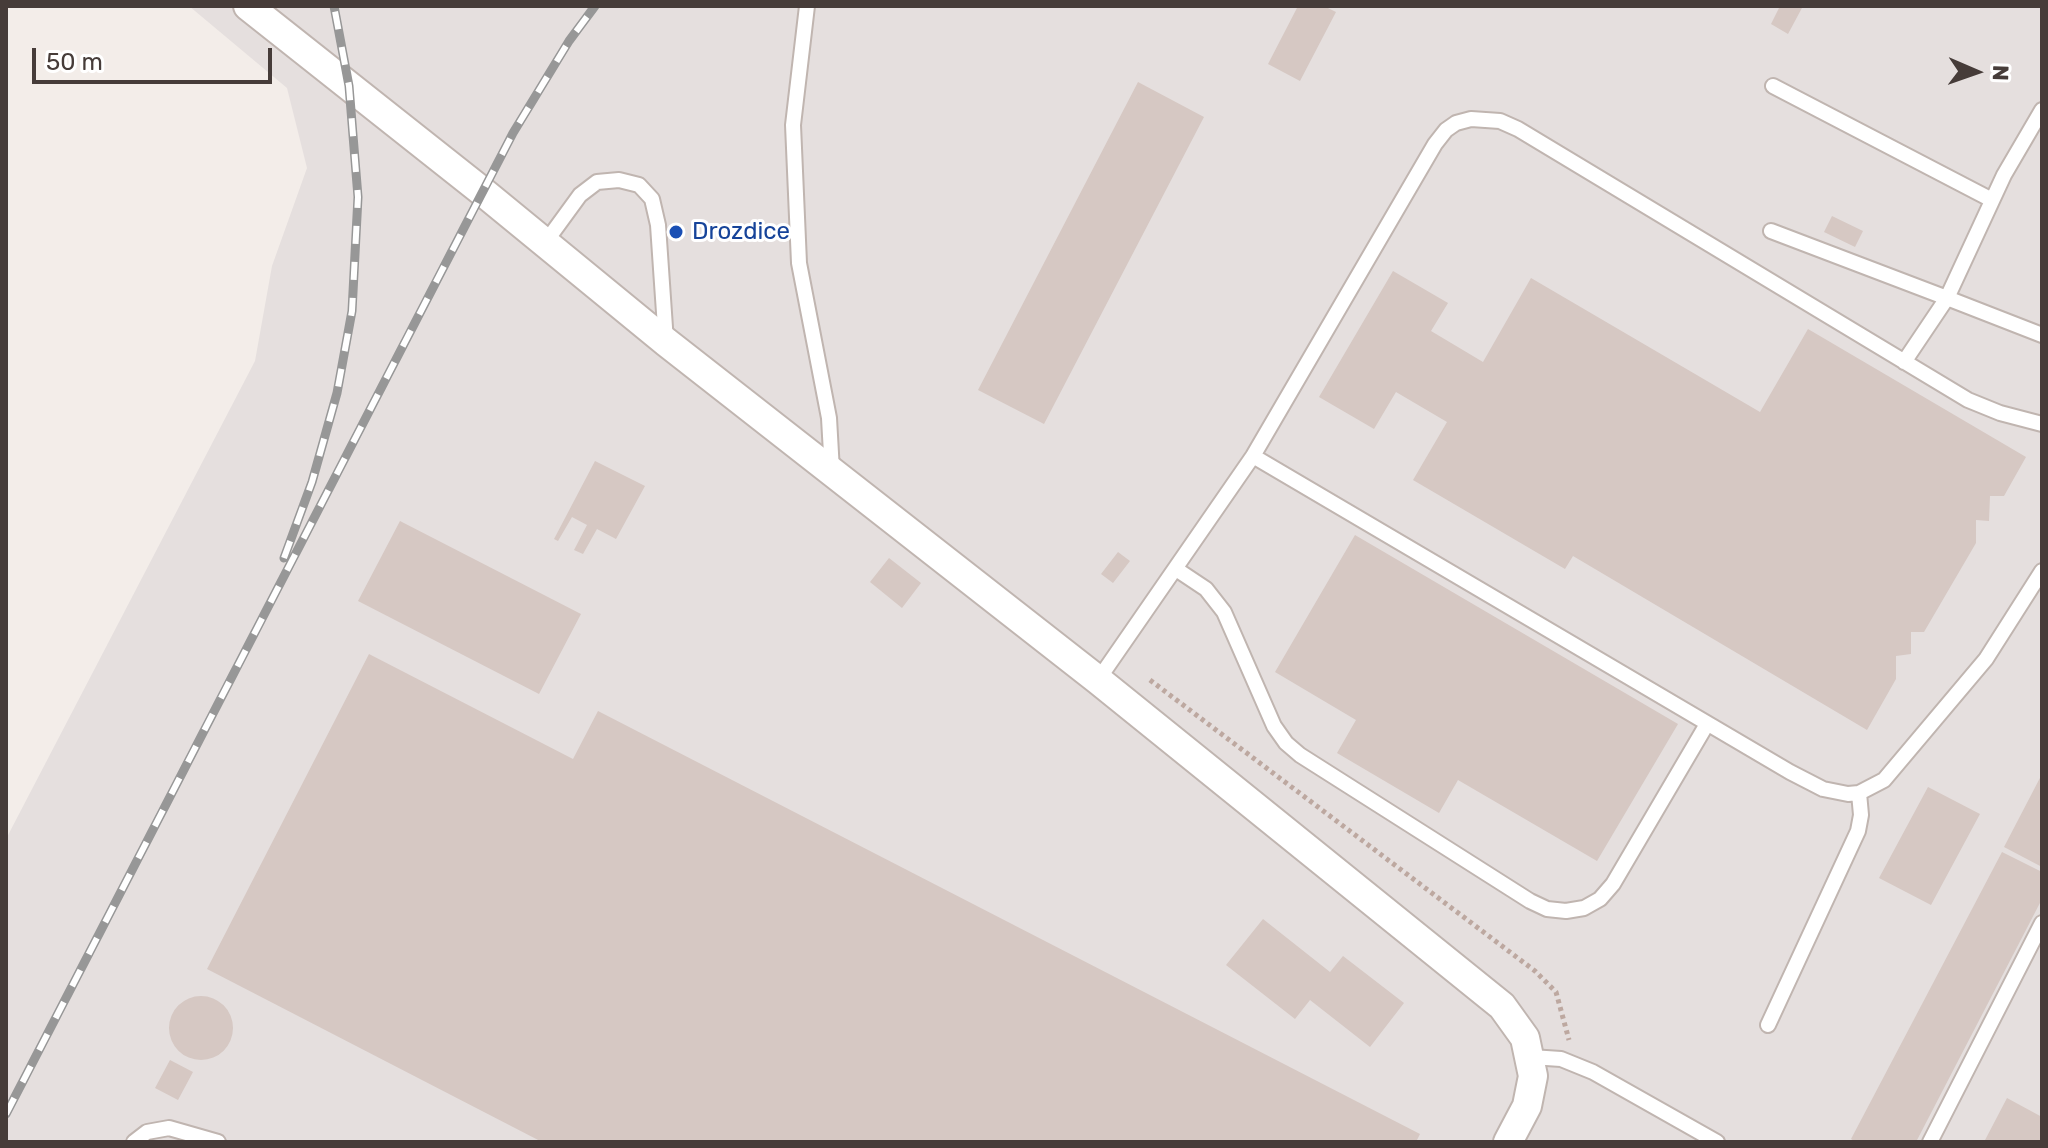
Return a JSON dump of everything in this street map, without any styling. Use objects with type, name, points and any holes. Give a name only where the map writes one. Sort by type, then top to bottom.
[{"type":"street","points":[[248,6],[666,342],[1098,680],[1487,993],[1513,1019],[1525,1038],[1531,1057],[1533,1076],[1527,1106],[1508,1142]]},
{"type":"lane","points":[[807,6],[793,125],[799,263],[829,418],[832,472]]},
{"type":"lane","points":[[1773,86],[1992,200]]},
{"type":"lane","points":[[1904,362],[1947,298],[1992,200],[2042,110]]},
{"type":"lane","points":[[1098,680],[1253,456],[1435,144],[1456,123],[1471,119],[1500,121],[1518,129],[1980,406],[2042,424]]},
{"type":"lane","points":[[545,243],[580,195],[597,182],[608,179],[639,185],[652,199],[658,225],[666,342]]},
{"type":"lane","points":[[1771,231],[2042,335]]},
{"type":"lane","points":[[1253,456],[1707,724],[1823,789],[1848,794],[1859,793],[1884,780],[1986,659],[2042,571]]},
{"type":"lane","points":[[1176,569],[1206,589],[1224,612],[1274,726],[1286,743],[1300,755],[1547,909],[1566,911],[1584,908],[1600,899],[1613,884],[1707,724]]},
{"type":"lane","points":[[1768,1025],[1858,831],[1861,815],[1859,793]]},
{"type":"lane","points":[[1930,1142],[2042,923]]},
{"type":"lane","points":[[1531,1057],[1561,1059],[1586,1068],[1717,1142]]},
{"type":"lane","points":[[134,1142],[147,1132],[169,1128],[218,1142]]},
{"type":"shaded area","points":[[189,6],[2042,6],[2042,1142],[6,1142],[6,839],[255,361],[272,266],[307,168],[287,88]]},
{"type":"building","points":[[1298,6],[1324,6],[1336,12],[1300,81],[1268,64]]},
{"type":"building","points":[[1780,6],[1803,6],[1788,34],[1771,24]]},
{"type":"building","points":[[1138,82],[1204,117],[1044,424],[978,390]]},
{"type":"building","points":[[1832,216],[1863,231],[1855,247],[1824,232]]},
{"type":"building","points":[[1393,271],[1448,303],[1431,331],[1483,362],[1531,278],[1760,412],[1808,329],[2026,457],[2004,496],[1990,496],[1989,521],[1976,520],[1976,543],[1924,632],[1911,632],[1911,654],[1896,656],[1896,679],[1867,730],[1573,556],[1565,569],[1413,480],[1447,422],[1396,392],[1374,429],[1319,397]]},
{"type":"building","points":[[595,461],[645,486],[616,539],[597,529],[583,554],[574,550],[587,525],[572,517],[558,541],[554,539]]},
{"type":"building","points":[[400,521],[581,614],[539,694],[358,601]]},
{"type":"building","points":[[1355,535],[1678,724],[1597,861],[1458,780],[1439,813],[1337,753],[1356,720],[1275,672]]},
{"type":"building","points":[[1118,552],[1130,561],[1113,583],[1101,574]]},
{"type":"building","points":[[889,558],[921,583],[902,608],[870,582]]},
{"type":"building","points":[[369,654],[573,759],[598,711],[1420,1134],[1416,1142],[542,1142],[207,969]]},
{"type":"building","points":[[2042,774],[2042,867],[2004,847]]},
{"type":"building","points":[[1928,787],[1980,814],[1931,905],[1879,878]]},
{"type":"building","points":[[2002,852],[2042,872],[2042,899],[1916,1142],[1856,1142],[1851,1139]]},
{"type":"building","points":[[1263,919],[1330,972],[1343,956],[1404,1003],[1370,1047],[1310,1000],[1295,1019],[1226,965]]},
{"type":"building","points":[[201,996],[219,1002],[227,1010],[233,1028],[227,1046],[219,1054],[201,1060],[183,1054],[175,1046],[169,1028],[175,1010],[183,1002]]},
{"type":"building","points":[[170,1060],[193,1072],[178,1100],[155,1088]]},
{"type":"building","points":[[2007,1098],[2042,1117],[2042,1142],[1984,1142]]},
{"type":"railway","points":[[284,558],[312,482],[337,393],[352,311],[358,197],[349,86],[334,6]]},
{"type":"railway","points":[[6,1114],[513,133],[569,41],[595,6]]},
{"type":"place","name":"Drozdice","points":[[676,232]]}]
